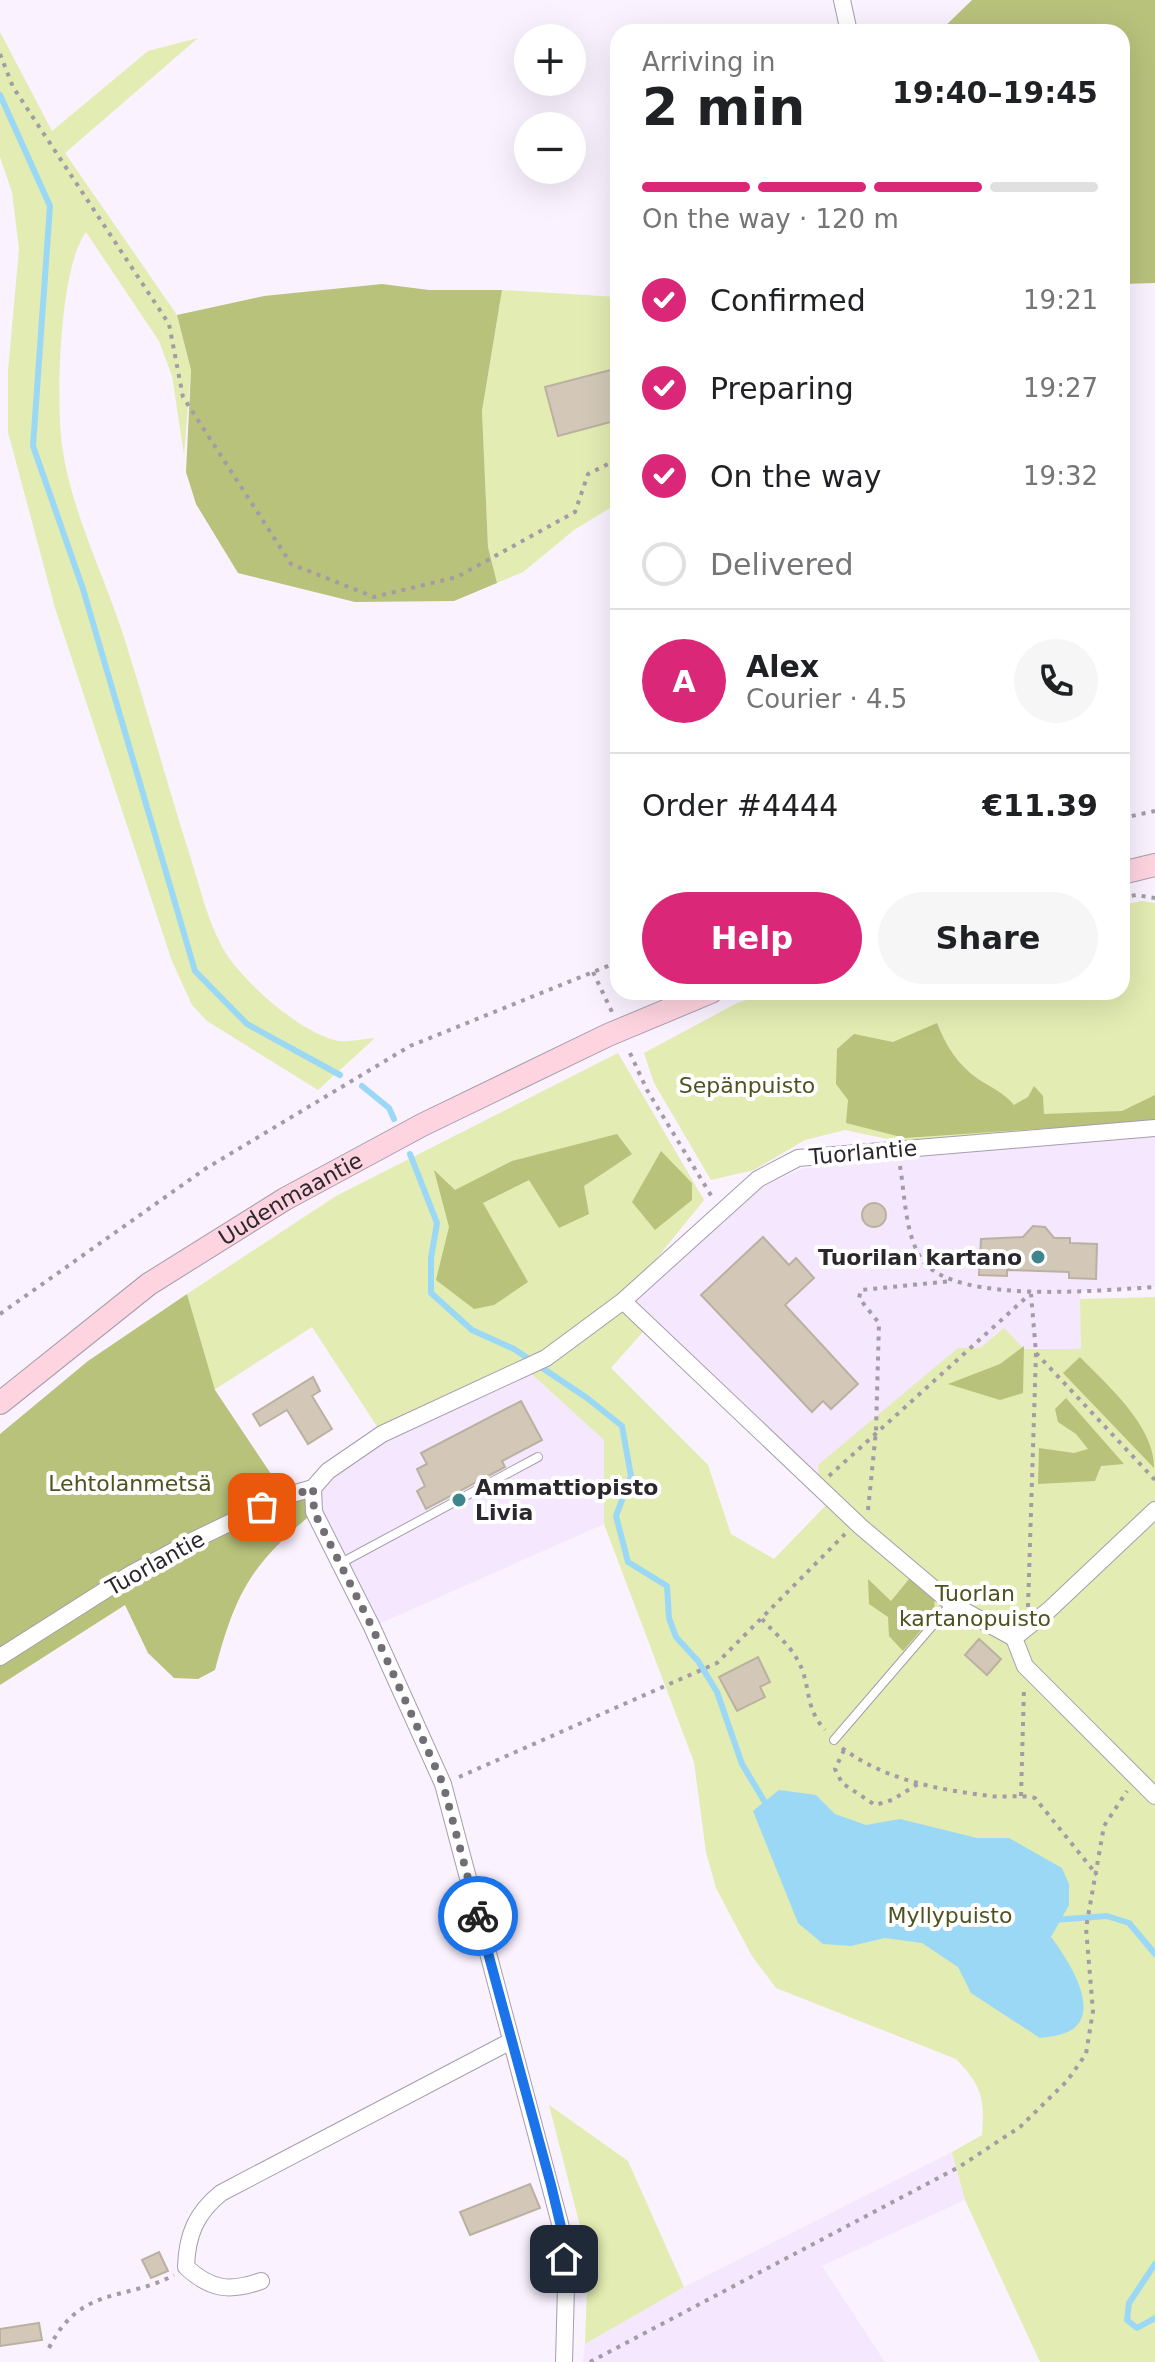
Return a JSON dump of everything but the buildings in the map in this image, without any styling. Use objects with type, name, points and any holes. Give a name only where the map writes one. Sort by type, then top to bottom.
[{"type":"main road","points":[[1130,871],[1155,865]]},
{"type":"main road","name":"Uudenmaantie","points":[[0,1403],[89,1328],[205,1247],[409,1132],[608,1035],[692,1000]]},
{"type":"street","points":[[842,0],[847,24]]},
{"type":"street","name":"Tuorlantie","points":[[0,1657],[190,1542],[285,1496],[313,1488],[328,1471],[382,1434],[546,1358],[623,1301],[758,1179],[798,1158],[1155,1128]]},
{"type":"street","points":[[623,1301],[861,1527],[952,1604],[1014,1638],[1025,1666],[1155,1796]]},
{"type":"street","points":[[313,1488],[314,1512],[443,1784],[562,2231],[566,2287],[564,2362]]},
{"type":"street","points":[[1014,1638],[1049,1610],[1155,1510]]},
{"type":"street","points":[[261,2281],[238,2289],[216,2288],[186,2267],[186,2243],[204,2207],[221,2193],[511,2041]]},
{"type":"lane","points":[[340,1563],[538,1457]]},
{"type":"lane","points":[[834,1740],[952,1604]]},
{"type":"path","points":[[0,54],[13,87],[169,324],[183,397],[291,564],[374,597],[457,577],[575,512],[588,474],[610,463]]},
{"type":"path","points":[[1130,816],[1155,811]]},
{"type":"path","points":[[1130,896],[1155,898]]},
{"type":"path","points":[[0,1314],[205,1169],[410,1046],[610,965]]},
{"type":"path","points":[[593,972],[612,1012]]},
{"type":"path","points":[[630,1053],[647,1090],[721,1210]]},
{"type":"path","points":[[897,1149],[913,1242],[924,1263],[952,1281]]},
{"type":"path","points":[[443,1784],[717,1663],[845,1534],[867,1521],[876,1431],[879,1323],[859,1298],[861,1290],[952,1281],[1031,1294],[1155,1287]]},
{"type":"path","points":[[1014,1638],[1028,1608],[1036,1353],[1031,1294]]},
{"type":"path","points":[[819,1486],[876,1431],[1031,1294]]},
{"type":"path","points":[[1036,1353],[1155,1480]]},
{"type":"path","points":[[762,1619],[797,1658],[814,1718],[844,1750],[871,1766],[918,1784],[994,1797],[1035,1798],[1097,1875]]},
{"type":"path","points":[[1021,1796],[1025,1666]]},
{"type":"path","points":[[844,1750],[835,1769],[842,1783],[875,1805],[892,1800],[918,1784]]},
{"type":"path","points":[[590,2362],[959,2167],[1020,2127],[1067,2081],[1086,2054],[1093,2011],[1086,1928],[1104,1826],[1136,1779]]},
{"type":"path","points":[[49,2348],[72,2318],[102,2296],[150,2285],[186,2267]]},
{"type":"shaded area","points":[[1155,1136],[1155,1287],[1080,1291],[1081,1349],[958,1348],[819,1486],[623,1301],[725,1221],[762,1187],[802,1169],[858,1158]]},
{"type":"shaded area","name":"Ammattiopisto Livia","points":[[525,1368],[604,1440],[604,1524],[372,1627],[314,1512],[313,1488],[328,1471]]},
{"type":"shaded area","points":[[952,2152],[965,2200],[822,2266],[885,2362],[583,2362],[585,2344],[684,2287]]},
{"type":"green space","points":[[972,0],[1155,0],[1155,283],[1130,284],[1130,24],[947,24]]},
{"type":"green space","points":[[0,32],[52,131],[148,51],[198,38],[65,153],[177,315],[191,370],[184,455],[172,376],[159,341],[86,232],[77,250],[65,303],[59,398],[62,446],[74,498],[119,622],[202,895],[222,946],[238,969],[263,995],[309,1029],[339,1041],[375,1038],[318,1090],[207,1021],[192,1005],[172,961],[55,608],[8,432],[8,371],[19,249],[12,192],[0,157]]},
{"type":"green space","points":[[382,284],[429,290],[502,290],[482,411],[488,547],[497,583],[454,601],[355,602],[238,573],[196,504],[186,472],[191,370],[177,315],[264,296]]},
{"type":"green space","points":[[502,290],[610,297],[610,508],[574,530],[523,572],[497,583],[488,547],[482,411]]},
{"type":"green space","name":"Sepänpuisto","points":[[1130,903],[1155,903],[1155,1122],[897,1141],[845,1130],[805,1140],[754,1170],[711,1180],[654,1083],[644,1053],[746,1000],[1130,1000]]},
{"type":"green space","points":[[937,1023],[964,1068],[1014,1105],[1028,1097],[1034,1086],[1043,1096],[1044,1114],[1122,1111],[1155,1095],[1155,1121],[905,1138],[846,1123],[848,1100],[836,1084],[837,1049],[854,1034],[893,1042]]},
{"type":"green space","points":[[618,1053],[704,1200],[623,1300],[649,1325],[611,1368],[708,1465],[731,1534],[774,1559],[832,1499],[819,1486],[818,1465],[958,1348],[980,1348],[1004,1328],[1024,1349],[1081,1349],[1080,1299],[1155,1297],[1155,2362],[1040,2362],[965,2200],[952,2152],[982,2135],[982,2102],[971,2077],[956,2059],[776,1988],[752,1956],[716,1888],[706,1852],[694,1762],[604,1524],[604,1440],[525,1368],[382,1434],[312,1327],[214,1390],[187,1294],[336,1196]]},
{"type":"green space","points":[[617,1134],[632,1154],[584,1186],[589,1214],[559,1228],[529,1180],[483,1203],[528,1282],[494,1305],[474,1309],[436,1280],[449,1227],[434,1170],[455,1190],[512,1161]]},
{"type":"green space","points":[[661,1151],[692,1183],[692,1200],[655,1230],[632,1202]]},
{"type":"green space","name":"Lehtolanmetsä","points":[[187,1294],[215,1390],[285,1495],[313,1488],[314,1512],[275,1548],[249,1581],[230,1619],[215,1670],[198,1679],[174,1678],[148,1653],[125,1605],[0,1685],[0,1434],[88,1361]]},
{"type":"green space","points":[[1024,1346],[1023,1393],[1000,1400],[948,1384],[1000,1364]]},
{"type":"green space","points":[[1080,1357],[1138,1422],[1147,1437],[1154,1468],[1063,1373]]},
{"type":"green space","points":[[1066,1398],[1124,1464],[1101,1466],[1095,1481],[1038,1484],[1039,1448],[1074,1453],[1088,1449],[1076,1434],[1058,1422],[1055,1409]]},
{"type":"green space","points":[[910,1578],[934,1597],[935,1614],[903,1651],[889,1636],[888,1617],[869,1604],[868,1579],[891,1601]]},
{"type":"green space","points":[[549,2105],[628,2161],[684,2287],[585,2344],[588,2257]]},
{"type":"water","points":[[779,1790],[816,1795],[835,1814],[866,1825],[900,1819],[977,1838],[1009,1838],[1062,1868],[1069,1884],[1069,1905],[1051,1937],[1080,1987],[1083,2014],[1077,2025],[1065,2033],[1040,2038],[971,1993],[958,1967],[922,1943],[885,1938],[851,1946],[823,1944],[798,1923],[753,1811]]},
{"type":"waterway","points":[[0,95],[50,206],[33,446],[83,589],[195,971],[247,1024],[340,1075]]},
{"type":"waterway","points":[[362,1086],[389,1108],[394,1119]]},
{"type":"waterway","points":[[410,1154],[437,1223],[431,1258],[431,1293],[472,1330],[514,1349],[587,1398],[622,1426],[631,1476],[616,1516],[628,1562],[667,1586],[669,1618],[676,1637],[698,1661],[717,1692],[742,1764],[769,1809]]},
{"type":"waterway","points":[[1054,1920],[1107,1916],[1129,1923],[1155,1954]]},
{"type":"waterway","points":[[1155,2264],[1129,2303],[1127,2320],[1137,2328],[1155,2318]]},
{"type":"way so far","points":[[262,1507],[313,1488],[314,1512],[372,1627],[443,1784],[478,1916]]},
{"type":"place","name":"Tuorilan kartano","points":[[1038,1257]]},
{"type":"place","name":"Ammattiopisto Livia","points":[[459,1500]]},
{"type":"route","points":[[478,1916],[551,2185],[562,2231],[564,2259]]},
{"type":"park label","name":"Tuorlan kartanopuisto","points":[[975,1606]]},
{"type":"park label","name":"Myllypuisto","points":[[950,1915]]}]
